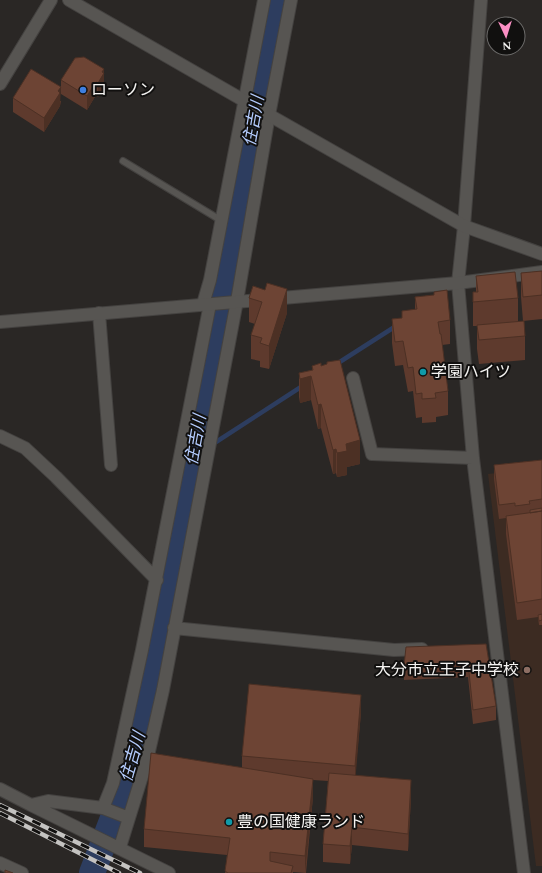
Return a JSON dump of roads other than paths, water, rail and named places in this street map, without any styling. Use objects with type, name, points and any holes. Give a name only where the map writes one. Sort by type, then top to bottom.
[{"type":"street","points":[[0,84],[51,0]]},
{"type":"street","points":[[69,0],[464,226],[542,254]]},
{"type":"street","points":[[103,808],[113,783],[157,580],[210,280],[264,0]]},
{"type":"street","points":[[117,846],[129,818],[147,760],[163,690],[237,302],[269,115],[291,0]]},
{"type":"street","points":[[481,0],[464,226],[458,283],[473,458],[524,873]]},
{"type":"street","points":[[0,322],[458,283],[542,272]]},
{"type":"street","points":[[99,313],[111,465]]},
{"type":"street","points":[[353,378],[372,454],[473,458]]},
{"type":"street","points":[[0,436],[25,448],[56,477],[157,580]]},
{"type":"street","points":[[174,628],[394,650],[432,649]]},
{"type":"street","points":[[482,646],[497,644]]},
{"type":"street","points":[[0,789],[169,873]]},
{"type":"street","points":[[31,805],[48,801],[103,808],[129,818]]},
{"type":"street","points":[[0,863],[22,873]]},
{"type":"lane","points":[[123,161],[222,221]]},
{"type":"waterway","name":"住吉川","points":[[92,873],[123,792],[147,709],[190,480],[276,0]]},
{"type":"waterway","points":[[335,365],[396,326]]},
{"type":"waterway","points":[[216,442],[304,385]]},
{"type":"waterway","name":"住吉川","points":[[193,456],[199,453]]},
{"type":"railway","points":[[0,805],[140,873]]},
{"type":"railway","points":[[0,813],[119,873]]},
{"type":"place","name":"ローソン","points":[[83,90]]},
{"type":"place","name":"学園ハイツ","points":[[423,372]]},
{"type":"place","name":"大分市立王子中学校","points":[[527,670]]},
{"type":"place","name":"豊の国健康ランド","points":[[229,822]]}]
